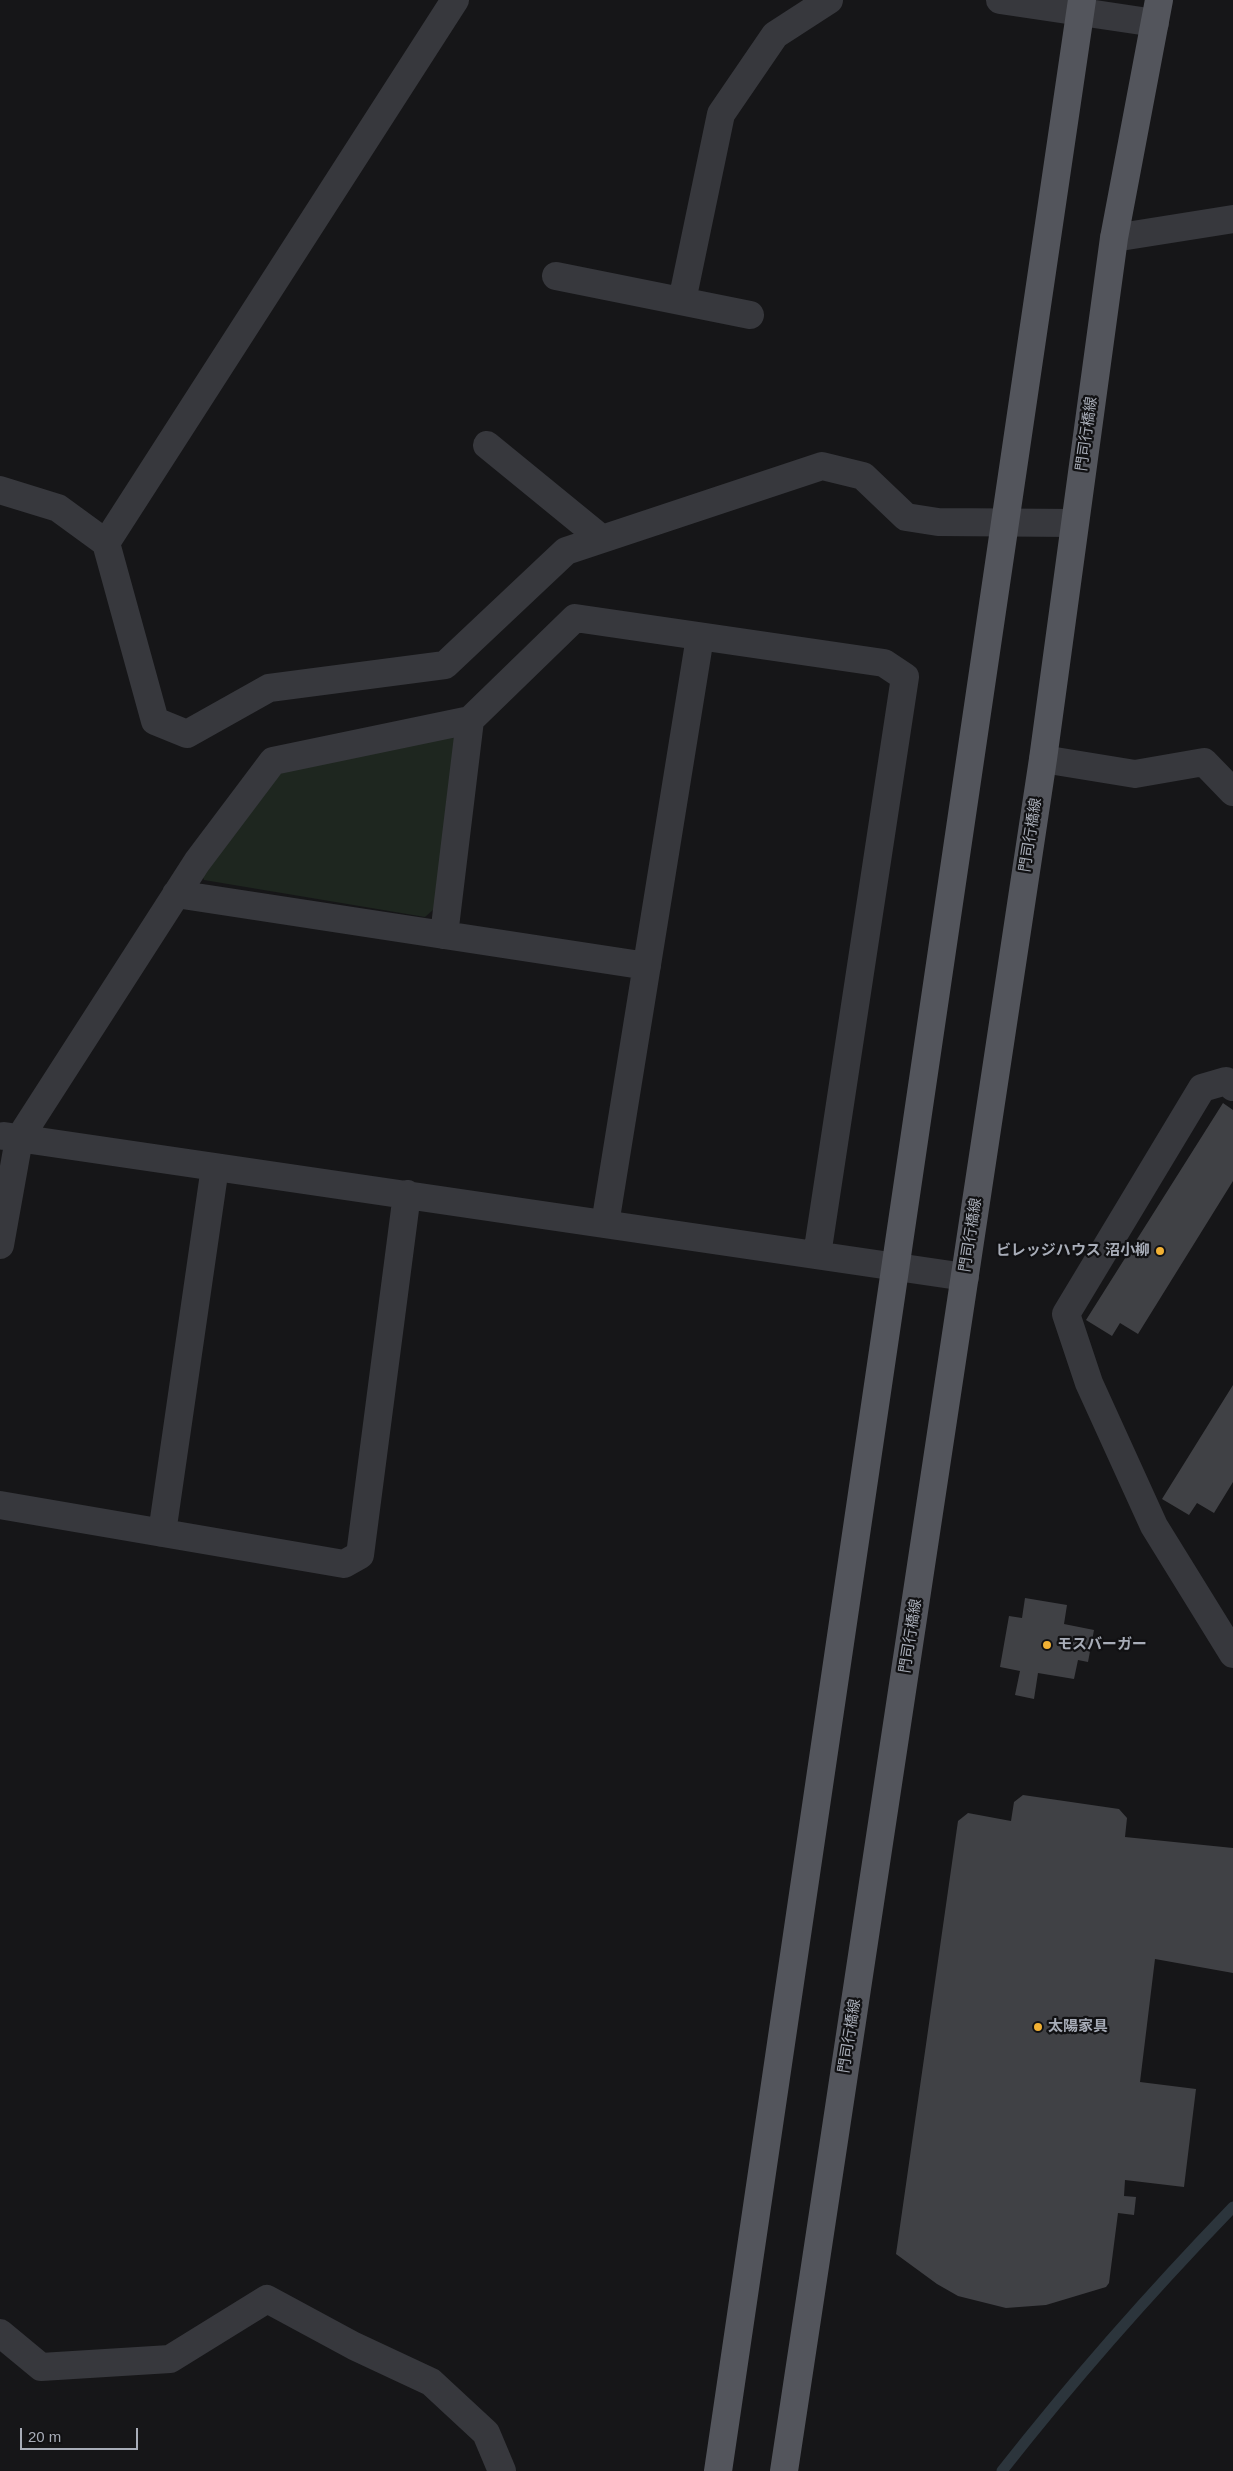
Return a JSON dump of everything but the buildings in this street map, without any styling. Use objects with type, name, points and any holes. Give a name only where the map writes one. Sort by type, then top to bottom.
[{"type":"main road","points":[[718,2471],[1081,6]]},
{"type":"main road","name":"門司行橋線","points":[[784,2471],[1043,759],[1114,238],[1157,12]]},
{"type":"street","points":[[106,543],[455,0]]},
{"type":"street","points":[[682,301],[721,114],[775,35],[829,0]]},
{"type":"street","points":[[1000,0],[1157,12]]},
{"type":"street","points":[[1114,238],[1233,219]]},
{"type":"street","points":[[556,276],[750,315]]},
{"type":"street","points":[[487,445],[602,539]]},
{"type":"street","points":[[0,490],[58,508],[106,543],[155,721],[187,734],[269,688],[445,664],[566,551],[822,466],[863,476],[906,517],[938,522],[1074,523]]},
{"type":"street","points":[[0,1245],[9,1137],[197,862],[272,761],[470,720],[575,618],[884,663],[905,677],[817,1255]]},
{"type":"street","points":[[605,1224],[700,637]]},
{"type":"street","points":[[444,935],[470,720]]},
{"type":"street","points":[[1043,759],[1135,774],[1204,762],[1233,762]]},
{"type":"street","points":[[1204,762],[1233,792]]},
{"type":"street","points":[[176,894],[647,966]]},
{"type":"street","points":[[1233,1087],[1226,1081],[1202,1088],[1066,1314],[1089,1383],[1154,1526],[1233,1652]]},
{"type":"street","points":[[9,1137],[965,1277]]},
{"type":"street","points":[[162,1533],[215,1167]]},
{"type":"street","points":[[0,1505],[344,1564],[360,1555],[407,1194]]},
{"type":"street","points":[[0,2333],[41,2367],[170,2359],[267,2299],[354,2346],[431,2382],[486,2433],[502,2471]]},
{"type":"shaded area","points":[[446,729],[459,742],[441,903],[425,917],[204,880],[199,868],[275,766]]},
{"type":"waterway","points":[[1002,2471],[1114,2336],[1233,2207]]},
{"type":"place","name":"ビレッジハウス 沼小柳","points":[[1160,1251]]},
{"type":"place","name":"モスバーガー","points":[[1047,1645]]},
{"type":"place","name":"太陽家具","points":[[1038,2027]]}]
